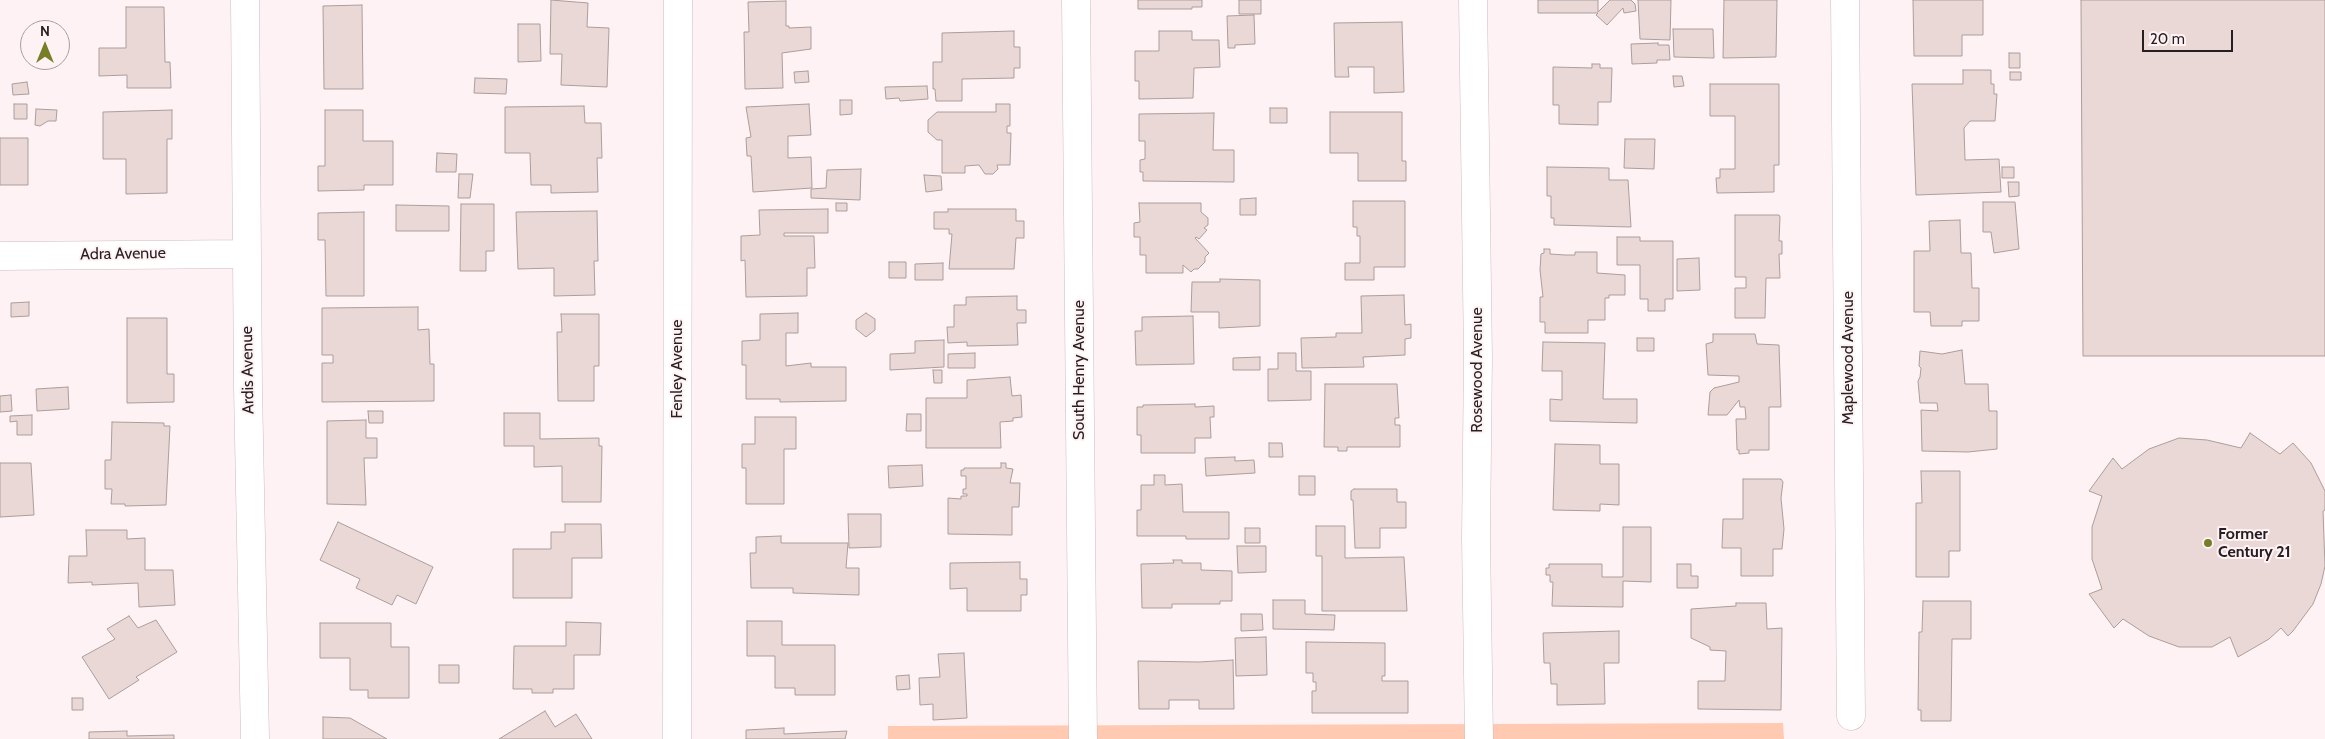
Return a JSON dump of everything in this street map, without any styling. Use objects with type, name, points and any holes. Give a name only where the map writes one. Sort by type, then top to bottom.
[{"type":"street","name":"Ardis Avenue","points":[[245,0],[255,739]]},
{"type":"street","name":"Fenley Avenue","points":[[677,739],[678,0]]},
{"type":"street","name":"South Henry Avenue","points":[[1076,0],[1083,739]]},
{"type":"street","name":"Rosewood Avenue","points":[[1473,0],[1478,337],[1476,537],[1479,739]]},
{"type":"street","name":"Maplewood Avenue","points":[[1845,0],[1851,716]]},
{"type":"street","name":"Adra Avenue","points":[[0,256],[247,254]]},
{"type":"shaded area","points":[[1783,723],[1784,739],[888,739],[888,726]]},
{"type":"building","points":[[551,0],[588,3],[587,27],[609,28],[607,87],[561,85],[562,54],[550,54]]},
{"type":"building","points":[[1138,0],[1202,0],[1202,7],[1192,7],[1192,9],[1138,9]]},
{"type":"building","points":[[1239,0],[1261,0],[1261,14],[1239,14]]},
{"type":"building","points":[[1538,0],[1598,0],[1598,12],[1610,0],[1631,0],[1635,4],[1636,11],[1624,13],[1623,8],[1607,25],[1596,15],[1598,13],[1538,13]]},
{"type":"building","points":[[1638,0],[1671,0],[1670,40],[1640,39]]},
{"type":"building","points":[[1724,0],[1777,0],[1776,57],[1723,58]]},
{"type":"building","points":[[1913,0],[1983,0],[1983,35],[1962,35],[1962,56],[1914,56]]},
{"type":"building","points":[[2081,0],[2325,0],[2325,356],[2083,356]]},
{"type":"building","points":[[786,1],[786,26],[789,26],[789,28],[811,27],[811,49],[782,53],[783,88],[745,89],[744,32],[749,32],[748,2]]},
{"type":"building","points":[[362,5],[363,89],[324,89],[323,6]]},
{"type":"building","points":[[126,7],[164,7],[165,62],[170,62],[171,88],[127,88],[127,75],[99,76],[99,48],[126,48]]},
{"type":"building","points":[[1254,15],[1255,44],[1235,45],[1235,48],[1228,48],[1227,16]]},
{"type":"building","points":[[1402,22],[1404,92],[1374,93],[1374,67],[1348,67],[1349,77],[1335,77],[1334,23]]},
{"type":"building","points":[[518,24],[540,24],[541,61],[518,62]]},
{"type":"building","points":[[1673,29],[1713,29],[1714,58],[1674,57]]},
{"type":"building","points":[[1014,31],[1014,47],[1020,47],[1020,68],[1014,68],[1014,78],[962,79],[962,101],[936,101],[935,89],[933,89],[933,62],[942,62],[942,33]]},
{"type":"building","points":[[1159,31],[1192,31],[1192,40],[1219,40],[1220,67],[1194,68],[1193,98],[1139,99],[1139,81],[1135,81],[1135,51],[1159,51]]},
{"type":"building","points":[[1658,43],[1658,45],[1669,45],[1670,60],[1657,60],[1657,63],[1632,64],[1631,44]]},
{"type":"building","points":[[2009,53],[2020,53],[2020,68],[2009,68]]},
{"type":"building","points":[[1592,64],[1600,64],[1600,68],[1612,68],[1611,102],[1598,102],[1598,125],[1559,124],[1559,105],[1553,105],[1553,67],[1592,68]]},
{"type":"building","points":[[1963,70],[1991,70],[1991,84],[1994,84],[1994,94],[1997,94],[1995,121],[1970,121],[1964,128],[1965,160],[1999,159],[2001,192],[1916,195],[1912,84],[1963,84]]},
{"type":"building","points":[[808,71],[809,82],[795,83],[794,72]]},
{"type":"building","points":[[2010,72],[2021,72],[2021,80],[2010,80]]},
{"type":"building","points":[[1673,76],[1682,76],[1684,86],[1674,87]]},
{"type":"building","points":[[475,78],[507,79],[506,94],[474,93]]},
{"type":"building","points":[[27,82],[29,94],[13,95],[12,84]]},
{"type":"building","points":[[1710,84],[1779,84],[1779,165],[1774,165],[1774,192],[1717,193],[1716,178],[1720,178],[1720,169],[1735,169],[1735,116],[1710,116]]},
{"type":"building","points":[[927,86],[928,99],[900,101],[899,98],[886,99],[885,87]]},
{"type":"building","points":[[840,100],[852,100],[852,114],[840,115]]},
{"type":"building","points":[[14,104],[27,104],[27,119],[14,119]]},
{"type":"building","points":[[809,104],[811,135],[788,136],[788,158],[811,157],[812,188],[753,192],[751,156],[747,156],[746,138],[751,137],[746,107]]},
{"type":"building","points":[[996,104],[1010,104],[1010,126],[1007,126],[1007,133],[1011,133],[1010,165],[997,165],[998,169],[993,174],[985,174],[979,165],[965,166],[965,173],[942,173],[942,140],[937,140],[928,132],[928,120],[937,112],[996,112]]},
{"type":"building","points":[[584,106],[585,123],[601,123],[602,158],[597,158],[598,192],[551,193],[551,185],[531,185],[530,153],[505,153],[505,107]]},
{"type":"building","points":[[1270,108],[1287,108],[1287,123],[1270,123]]},
{"type":"building","points":[[36,109],[57,110],[56,121],[48,121],[40,126],[35,125]]},
{"type":"building","points":[[172,110],[172,139],[167,139],[167,193],[126,194],[126,159],[103,159],[103,112]]},
{"type":"building","points":[[325,110],[363,110],[363,141],[393,141],[393,185],[364,185],[364,190],[318,191],[318,166],[325,166]]},
{"type":"building","points":[[1330,112],[1402,112],[1402,161],[1406,161],[1406,181],[1358,181],[1358,153],[1330,153]]},
{"type":"building","points":[[1214,113],[1213,150],[1234,150],[1234,182],[1143,181],[1143,172],[1140,172],[1140,160],[1145,159],[1145,141],[1139,141],[1139,114]]},
{"type":"building","points":[[0,138],[28,138],[28,185],[0,185]]},
{"type":"building","points":[[1625,139],[1655,139],[1654,169],[1624,168]]},
{"type":"building","points":[[437,153],[457,154],[456,172],[436,172]]},
{"type":"building","points":[[1547,167],[1609,168],[1609,180],[1628,180],[1631,227],[1554,225],[1554,218],[1551,218],[1551,196],[1547,196]]},
{"type":"building","points":[[2002,167],[2014,167],[2014,178],[2002,178]]},
{"type":"building","points":[[861,169],[860,200],[811,198],[811,189],[826,188],[827,170]]},
{"type":"building","points":[[459,174],[473,174],[470,198],[458,198]]},
{"type":"building","points":[[924,175],[941,176],[942,190],[926,192]]},
{"type":"building","points":[[2008,182],[2019,182],[2019,196],[2009,197]]},
{"type":"building","points":[[1256,198],[1256,215],[1240,215],[1240,199]]},
{"type":"building","points":[[1353,201],[1405,201],[1405,267],[1374,267],[1374,280],[1345,280],[1345,263],[1360,263],[1360,236],[1357,236],[1357,227],[1353,227]]},
{"type":"building","points":[[1983,202],[2015,202],[2019,249],[1994,253],[1991,232],[1983,232]]},
{"type":"building","points":[[836,203],[847,203],[847,211],[836,211]]},
{"type":"building","points":[[1139,203],[1201,203],[1201,212],[1208,218],[1208,225],[1204,228],[1207,230],[1199,239],[1195,238],[1209,253],[1205,257],[1205,262],[1198,269],[1194,269],[1191,272],[1183,265],[1183,273],[1146,273],[1146,255],[1140,255],[1140,237],[1134,237],[1134,223],[1140,222]]},
{"type":"building","points":[[461,204],[494,204],[494,251],[486,251],[486,271],[460,271]]},
{"type":"building","points":[[396,205],[449,206],[449,231],[396,231]]},
{"type":"building","points":[[828,209],[828,233],[784,233],[784,236],[814,236],[815,268],[807,268],[807,296],[746,297],[745,260],[741,261],[741,236],[760,235],[759,210]]},
{"type":"building","points":[[948,209],[1016,209],[1016,221],[1024,221],[1024,238],[1016,238],[1014,269],[949,269],[952,234],[949,234],[949,229],[934,229],[934,212],[948,212]]},
{"type":"building","points":[[597,211],[598,261],[594,261],[595,295],[554,296],[554,268],[518,269],[516,212]]},
{"type":"building","points":[[364,212],[364,296],[326,296],[325,240],[318,240],[318,213]]},
{"type":"building","points":[[1735,215],[1779,215],[1780,217],[1779,241],[1782,241],[1782,254],[1779,254],[1780,278],[1766,278],[1765,318],[1735,318],[1735,288],[1746,288],[1746,277],[1735,277]]},
{"type":"building","points":[[1960,220],[1961,253],[1971,253],[1972,288],[1979,288],[1979,321],[1962,321],[1962,326],[1931,326],[1930,312],[1914,312],[1914,251],[1930,251],[1929,221]]},
{"type":"building","points":[[1617,237],[1640,237],[1640,241],[1673,241],[1673,299],[1665,299],[1665,311],[1648,311],[1648,299],[1640,299],[1640,265],[1617,265]]},
{"type":"building","points":[[1544,249],[1550,249],[1550,254],[1565,255],[1575,255],[1575,252],[1597,252],[1597,273],[1625,275],[1625,295],[1609,295],[1609,298],[1605,298],[1605,320],[1588,320],[1588,333],[1545,333],[1545,322],[1540,322],[1540,297],[1543,297],[1540,270],[1541,254],[1544,253]]},
{"type":"building","points":[[1699,258],[1700,290],[1677,291],[1677,259]]},
{"type":"building","points":[[889,262],[906,262],[906,278],[889,278]]},
{"type":"building","points":[[943,263],[943,280],[915,280],[915,264]]},
{"type":"building","points":[[1220,279],[1260,280],[1260,326],[1219,328],[1219,312],[1191,312],[1192,282],[1220,282]]},
{"type":"building","points":[[1404,295],[1405,325],[1411,324],[1411,338],[1405,339],[1405,355],[1363,357],[1364,367],[1302,368],[1301,338],[1336,337],[1336,333],[1362,333],[1361,296]]},
{"type":"building","points":[[1017,296],[1017,310],[1026,310],[1026,323],[1017,323],[1018,345],[967,346],[967,342],[948,343],[947,327],[954,327],[954,305],[966,305],[966,297]]},
{"type":"building","points":[[29,302],[29,316],[11,317],[11,303]]},
{"type":"building","points":[[418,307],[418,330],[429,329],[430,364],[434,364],[434,401],[322,402],[322,363],[333,363],[333,355],[322,355],[322,308]]},
{"type":"building","points":[[798,313],[798,333],[786,333],[786,366],[811,363],[811,367],[846,367],[846,401],[780,402],[780,399],[746,399],[746,365],[742,365],[742,341],[760,340],[760,314]]},
{"type":"building","points":[[866,313],[875,319],[875,330],[866,337],[856,329],[856,320]]},
{"type":"building","points":[[561,314],[599,314],[599,366],[594,366],[594,401],[558,401],[557,332],[562,332]]},
{"type":"building","points":[[1193,316],[1194,364],[1136,365],[1135,331],[1142,331],[1142,317]]},
{"type":"building","points":[[127,318],[167,318],[167,374],[174,374],[174,402],[127,403]]},
{"type":"building","points":[[1713,334],[1755,334],[1757,344],[1779,345],[1781,407],[1769,407],[1769,450],[1749,450],[1749,453],[1739,454],[1739,450],[1737,450],[1736,419],[1746,419],[1745,407],[1740,407],[1739,400],[1727,415],[1708,415],[1710,392],[1714,388],[1739,382],[1739,376],[1708,375],[1706,344],[1713,342]]},
{"type":"building","points":[[1637,338],[1654,338],[1654,351],[1637,351]]},
{"type":"building","points":[[944,340],[944,367],[890,370],[890,354],[915,353],[915,341]]},
{"type":"building","points":[[1543,342],[1605,343],[1603,399],[1637,399],[1637,423],[1550,421],[1550,399],[1562,400],[1562,371],[1542,371]]},
{"type":"building","points":[[1962,350],[1965,384],[1988,384],[1989,411],[1997,411],[1997,449],[1968,452],[1922,451],[1921,410],[1938,411],[1937,403],[1920,403],[1918,381],[1921,368],[1919,366],[1920,351],[1942,354]]},
{"type":"building","points":[[975,353],[975,368],[948,368],[948,354]]},
{"type":"building","points":[[1278,353],[1296,353],[1296,371],[1311,371],[1311,400],[1268,401],[1268,369],[1278,369]]},
{"type":"building","points":[[1260,357],[1260,370],[1233,370],[1233,358]]},
{"type":"building","points":[[933,370],[942,370],[942,383],[934,383]]},
{"type":"building","points":[[1010,377],[1012,396],[1021,395],[1022,417],[1013,418],[1013,421],[1000,422],[1001,448],[926,448],[926,398],[967,398],[967,380]]},
{"type":"building","points":[[1325,384],[1397,384],[1399,418],[1395,418],[1395,425],[1400,425],[1400,447],[1347,447],[1347,451],[1338,451],[1338,447],[1324,447]]},
{"type":"building","points":[[68,387],[69,409],[37,411],[36,389]]},
{"type":"building","points":[[11,395],[12,411],[0,412],[0,396]]},
{"type":"building","points":[[1195,404],[1195,407],[1214,406],[1214,417],[1210,417],[1211,438],[1195,438],[1195,453],[1141,453],[1141,435],[1137,435],[1137,407],[1143,407],[1143,405]]},
{"type":"building","points":[[368,411],[383,411],[383,423],[369,423]]},
{"type":"building","points":[[504,413],[540,413],[540,439],[599,438],[599,446],[602,446],[601,502],[562,502],[562,466],[534,467],[534,446],[504,446]]},
{"type":"building","points":[[907,414],[921,414],[921,431],[906,431]]},
{"type":"building","points":[[32,415],[32,435],[17,435],[17,421],[10,422],[10,416]]},
{"type":"building","points":[[755,417],[796,417],[796,449],[784,449],[784,504],[746,504],[746,468],[742,468],[742,444],[755,444]]},
{"type":"building","points":[[366,420],[366,438],[377,438],[377,458],[364,458],[366,505],[327,504],[327,421]]},
{"type":"building","points":[[112,422],[164,423],[164,426],[170,426],[166,505],[125,506],[125,504],[111,504],[112,489],[105,489],[105,460],[111,460]]},
{"type":"building","name":"Former Century 21","points":[[2250,433],[2280,454],[2293,443],[2311,463],[2325,491],[2325,510],[2323,511],[2325,566],[2321,584],[2313,604],[2288,636],[2281,628],[2269,639],[2238,657],[2230,637],[2212,647],[2179,647],[2149,636],[2123,619],[2114,628],[2089,594],[2102,589],[2092,559],[2092,527],[2102,496],[2089,491],[2113,458],[2122,469],[2149,449],[2179,438],[2207,440],[2241,448]]},
{"type":"building","points":[[1269,443],[1282,443],[1283,457],[1269,457]]},
{"type":"building","points":[[1555,444],[1600,445],[1600,464],[1619,464],[1619,505],[1600,504],[1600,511],[1553,510]]},
{"type":"building","points":[[1235,457],[1235,461],[1254,460],[1255,473],[1206,476],[1205,458]]},
{"type":"building","points":[[0,463],[31,463],[34,515],[0,517]]},
{"type":"building","points":[[1001,463],[1006,463],[1006,468],[1013,469],[1010,483],[1020,483],[1019,507],[1012,507],[1012,535],[948,534],[948,498],[961,499],[961,496],[967,496],[967,494],[963,494],[963,489],[966,489],[966,476],[961,476],[961,470],[964,470],[964,468],[1001,468]]},
{"type":"building","points":[[922,465],[923,486],[889,488],[888,466]]},
{"type":"building","points":[[1921,471],[1960,471],[1960,551],[1949,551],[1949,577],[1916,577],[1916,503],[1922,503]]},
{"type":"building","points":[[1154,475],[1165,475],[1165,485],[1182,484],[1183,512],[1229,512],[1229,539],[1186,539],[1186,536],[1137,536],[1137,510],[1141,510],[1141,485],[1154,485]]},
{"type":"building","points":[[1299,476],[1315,476],[1315,495],[1299,495]]},
{"type":"building","points":[[1743,479],[1781,479],[1783,482],[1781,498],[1784,529],[1782,549],[1773,549],[1773,576],[1741,576],[1741,548],[1722,548],[1723,519],[1743,519]]},
{"type":"building","points":[[1354,489],[1397,489],[1397,502],[1406,502],[1406,528],[1380,528],[1380,548],[1355,548],[1353,500],[1351,500],[1351,491]]},
{"type":"building","points":[[848,514],[881,514],[881,547],[849,548]]},
{"type":"building","points":[[338,522],[433,567],[416,604],[397,595],[392,605],[356,588],[360,579],[320,560]]},
{"type":"building","points":[[565,524],[601,524],[602,558],[572,558],[572,598],[513,598],[513,549],[551,549],[551,532],[565,532]]},
{"type":"building","points":[[1316,526],[1345,526],[1345,558],[1404,557],[1407,611],[1322,611],[1322,556],[1316,556]]},
{"type":"building","points":[[1623,527],[1651,527],[1651,582],[1623,581],[1623,607],[1552,606],[1553,582],[1550,582],[1550,575],[1546,575],[1546,568],[1549,568],[1549,564],[1602,564],[1602,577],[1623,577]]},
{"type":"building","points":[[1245,528],[1260,528],[1260,543],[1245,543]]},
{"type":"building","points":[[86,530],[127,530],[127,539],[145,538],[145,570],[173,570],[175,605],[139,607],[138,583],[92,585],[92,582],[68,583],[69,556],[87,556]]},
{"type":"building","points":[[781,536],[781,543],[848,543],[846,568],[859,568],[859,595],[793,593],[793,588],[751,588],[750,553],[756,553],[756,537]]},
{"type":"building","points":[[1237,546],[1266,546],[1266,572],[1238,573]]},
{"type":"building","points":[[1173,560],[1182,560],[1182,563],[1201,563],[1201,570],[1232,571],[1232,601],[1220,601],[1220,604],[1172,604],[1172,608],[1142,608],[1141,564],[1174,563]]},
{"type":"building","points":[[1020,562],[1020,579],[1027,579],[1027,595],[1021,595],[1021,611],[967,611],[967,588],[950,589],[950,563]]},
{"type":"building","points":[[1677,564],[1691,564],[1691,576],[1698,576],[1698,588],[1677,588]]},
{"type":"building","points":[[1273,600],[1305,600],[1305,614],[1335,615],[1334,630],[1273,629]]},
{"type":"building","points":[[1923,601],[1971,601],[1971,639],[1952,639],[1951,721],[1921,721],[1921,710],[1918,710],[1919,632],[1922,632]]},
{"type":"building","points":[[1736,603],[1766,603],[1767,629],[1782,628],[1781,710],[1698,709],[1698,681],[1725,681],[1726,651],[1710,650],[1710,647],[1691,638],[1691,609],[1736,606]]},
{"type":"building","points":[[1241,614],[1262,614],[1263,630],[1241,631]]},
{"type":"building","points":[[129,616],[138,628],[156,620],[177,652],[136,677],[139,680],[109,699],[82,657],[115,639],[107,629]]},
{"type":"building","points":[[747,621],[782,621],[782,645],[835,645],[835,695],[795,695],[795,688],[775,688],[775,656],[747,656]]},
{"type":"building","points":[[566,622],[601,623],[600,655],[574,655],[574,689],[553,689],[553,693],[532,693],[532,689],[513,689],[514,646],[566,646]]},
{"type":"building","points":[[320,623],[391,623],[391,647],[409,647],[409,698],[368,698],[368,690],[350,690],[350,658],[320,658]]},
{"type":"building","points":[[1619,631],[1619,663],[1604,663],[1605,704],[1557,705],[1557,684],[1551,684],[1550,663],[1544,663],[1543,633]]},
{"type":"building","points":[[1266,637],[1267,675],[1236,676],[1235,638]]},
{"type":"building","points":[[1306,642],[1385,643],[1385,676],[1382,676],[1382,681],[1408,681],[1408,713],[1312,713],[1312,691],[1316,691],[1316,682],[1313,682],[1313,673],[1306,673]]},
{"type":"building","points":[[964,653],[967,718],[933,720],[933,704],[920,705],[919,678],[940,677],[938,654]]},
{"type":"building","points":[[1233,660],[1234,709],[1199,709],[1199,700],[1169,700],[1169,709],[1139,709],[1138,661],[1199,662]]},
{"type":"building","points":[[439,665],[459,665],[459,683],[439,683]]},
{"type":"building","points":[[909,675],[910,689],[897,690],[896,676]]},
{"type":"building","points":[[72,698],[83,698],[83,710],[72,710]]},
{"type":"building","points":[[545,711],[555,727],[576,714],[592,739],[499,739]]},
{"type":"building","points":[[323,717],[350,718],[387,739],[323,739]]},
{"type":"building","points":[[784,728],[784,734],[847,731],[845,739],[746,739],[746,730]]},
{"type":"building","points":[[127,731],[127,736],[174,735],[174,739],[89,739],[89,732]]},
{"type":"place","name":"Former Century 21","points":[[2208,543]]}]
